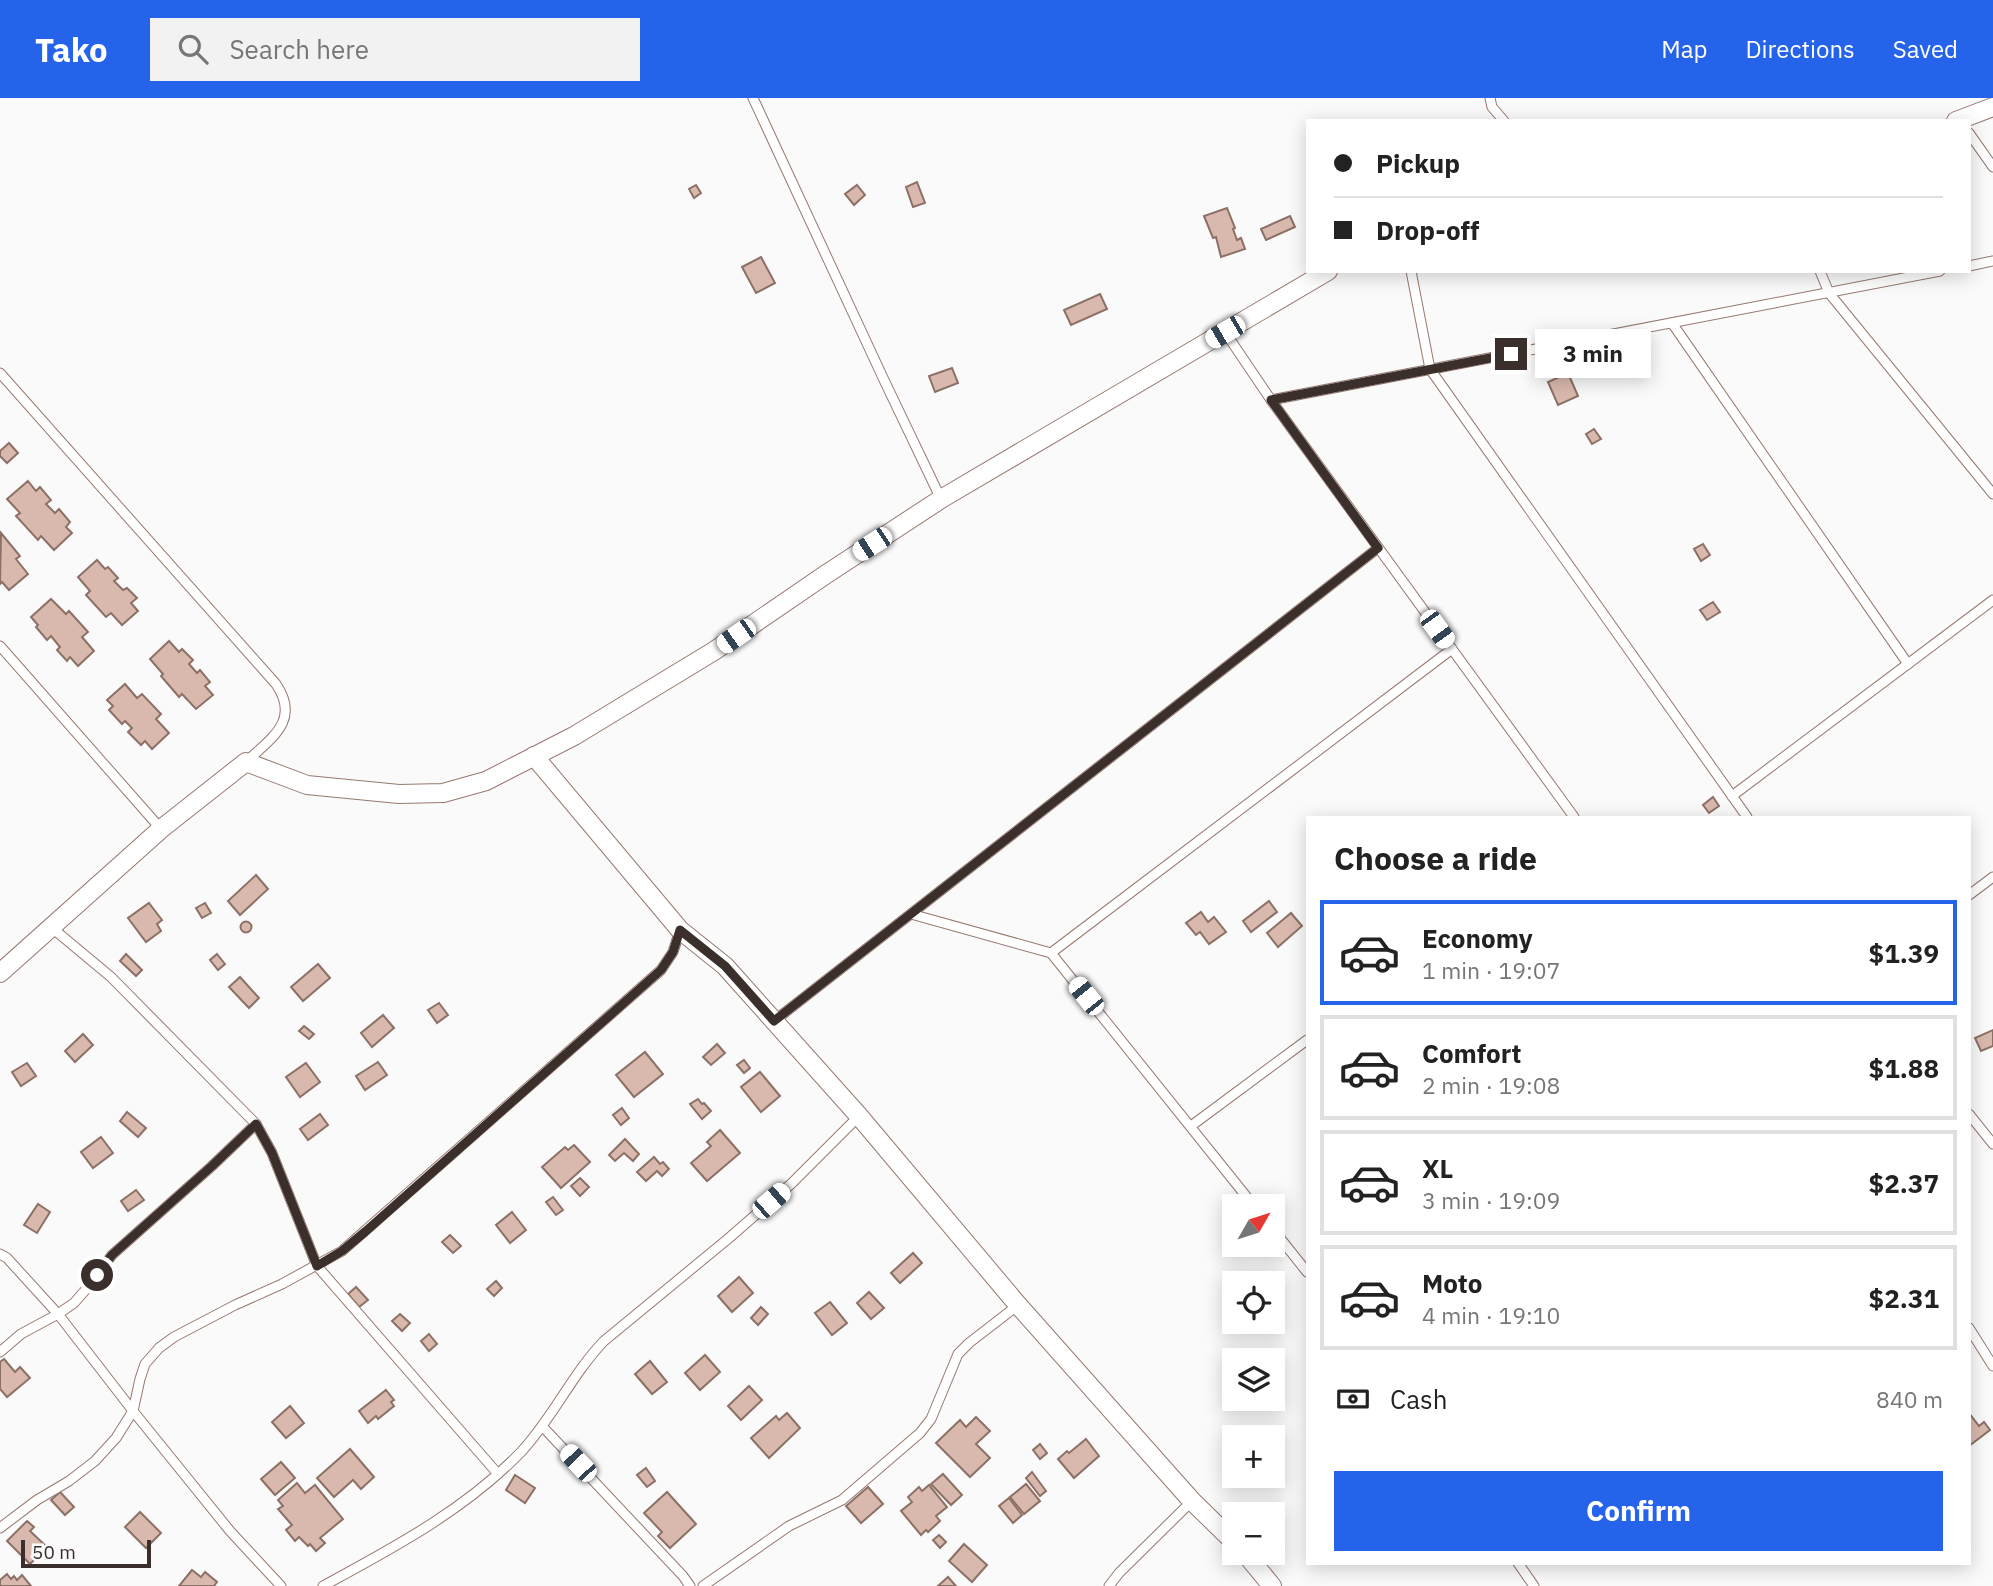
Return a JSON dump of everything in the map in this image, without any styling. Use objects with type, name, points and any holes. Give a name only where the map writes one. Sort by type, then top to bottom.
[{"type":"street","points":[[1964,119],[1993,107]]},
{"type":"street","points":[[0,973],[161,829],[246,762],[307,785],[399,794],[443,793],[486,781],[574,736],[714,651],[941,499],[1325,273]]},
{"type":"street","points":[[534,757],[680,930],[725,966],[859,1116],[1018,1304],[1192,1502],[1222,1531]]},
{"type":"street","points":[[1255,1565],[1272,1586]]},
{"type":"lane","points":[[753,98],[941,499]]},
{"type":"lane","points":[[1490,98],[1492,107],[1502,119]]},
{"type":"lane","points":[[1971,136],[1993,167]]},
{"type":"lane","points":[[1971,266],[1993,261]]},
{"type":"lane","points":[[1411,273],[1430,369],[1746,816]]},
{"type":"lane","points":[[1821,273],[1829,293],[1993,494]]},
{"type":"lane","points":[[1271,400],[1930,273]]},
{"type":"lane","points":[[1672,323],[1908,664]]},
{"type":"lane","points":[[1225,332],[1271,400],[1573,816]]},
{"type":"lane","points":[[0,373],[285,696],[282,728],[246,762]]},
{"type":"lane","points":[[774,1021],[1378,548]]},
{"type":"lane","points":[[1732,796],[1993,600]]},
{"type":"lane","points":[[0,646],[161,829]]},
{"type":"lane","points":[[1051,953],[1452,649]]},
{"type":"lane","points":[[1971,894],[1993,877]]},
{"type":"lane","points":[[911,914],[1051,953],[1245,1194]]},
{"type":"lane","points":[[51,927],[111,976],[256,1124],[276,1161],[317,1266],[498,1474]]},
{"type":"lane","points":[[0,1528],[95,1461],[116,1438],[133,1411],[139,1379],[145,1364],[159,1348],[174,1337],[342,1251],[661,970],[673,952],[680,930]]},
{"type":"lane","points":[[1191,1126],[1306,1041]]},
{"type":"lane","points":[[323,1586],[449,1514],[498,1474],[522,1451],[542,1426],[604,1341],[792,1183],[859,1116]]},
{"type":"lane","points":[[1971,1116],[1993,1144]]},
{"type":"lane","points":[[0,1352],[21,1334],[74,1303],[112,1255],[256,1124]]},
{"type":"lane","points":[[1285,1244],[1306,1271]]},
{"type":"lane","points":[[0,1254],[58,1314],[230,1531],[281,1586]]},
{"type":"lane","points":[[703,1586],[789,1526],[842,1500],[920,1433],[931,1419],[958,1354],[1018,1304]]},
{"type":"lane","points":[[1971,1331],[1993,1366]]},
{"type":"lane","points":[[542,1426],[690,1586]]},
{"type":"lane","points":[[1109,1586],[1192,1502]]},
{"type":"lane","points":[[1519,1565],[1534,1586]]},
{"type":"building","points":[[917,182],[925,203],[913,207],[906,187]]},
{"type":"building","points":[[696,185],[701,193],[694,198],[689,189]]},
{"type":"building","points":[[857,185],[865,195],[854,205],[845,194]]},
{"type":"building","points":[[1227,208],[1237,240],[1241,238],[1245,249],[1221,257],[1216,237],[1213,238],[1204,216]]},
{"type":"building","points":[[1290,216],[1295,227],[1266,240],[1261,229]]},
{"type":"building","points":[[761,257],[775,283],[756,293],[742,267]]},
{"type":"building","points":[[1100,294],[1107,309],[1071,325],[1064,310]]},
{"type":"building","points":[[952,368],[958,383],[935,392],[929,376]]},
{"type":"building","points":[[1568,373],[1578,396],[1558,405],[1548,382]]},
{"type":"building","points":[[1594,429],[1601,439],[1592,444],[1586,434]]},
{"type":"building","points":[[9,443],[18,453],[7,463],[0,456],[0,451]]},
{"type":"building","points":[[28,481],[36,491],[40,487],[51,500],[46,504],[55,513],[59,509],[70,522],[66,527],[72,533],[54,550],[41,536],[38,540],[16,516],[20,513],[7,499]]},
{"type":"building","points":[[1,533],[20,556],[16,559],[28,574],[9,590],[2,582],[0,584]]},
{"type":"building","points":[[1703,544],[1710,555],[1701,561],[1694,549]]},
{"type":"building","points":[[97,560],[118,578],[114,581],[123,590],[127,588],[137,598],[131,603],[138,611],[122,625],[111,613],[106,617],[86,595],[90,591],[78,577]]},
{"type":"building","points":[[51,599],[66,614],[69,611],[88,632],[82,637],[94,651],[78,666],[70,657],[67,661],[57,650],[60,647],[51,636],[47,640],[31,617]]},
{"type":"building","points":[[1713,602],[1720,612],[1707,620],[1700,610]]},
{"type":"building","points":[[169,641],[179,652],[182,649],[193,660],[189,664],[197,673],[200,670],[210,682],[205,686],[213,695],[196,709],[182,694],[179,697],[150,659]]},
{"type":"building","points":[[125,684],[137,698],[142,694],[161,714],[156,719],[169,733],[152,749],[145,741],[141,745],[128,732],[132,728],[125,721],[122,724],[109,710],[113,706],[107,700]]},
{"type":"building","points":[[1713,797],[1719,806],[1709,813],[1703,805]]},
{"type":"building","points":[[256,875],[268,889],[240,915],[228,901]]},
{"type":"building","points":[[1269,901],[1277,912],[1251,932],[1243,921]]},
{"type":"building","points":[[149,903],[162,920],[157,924],[161,931],[146,942],[128,918]]},
{"type":"building","points":[[205,903],[211,913],[202,918],[196,908]]},
{"type":"building","points":[[1201,912],[1208,922],[1214,917],[1226,932],[1209,944],[1200,932],[1196,935],[1186,923]]},
{"type":"building","points":[[1291,913],[1302,926],[1278,947],[1267,933]]},
{"type":"building","points":[[246,921],[252,927],[246,933],[240,927]]},
{"type":"building","points":[[126,954],[142,970],[136,976],[120,961]]},
{"type":"building","points":[[217,954],[225,964],[218,970],[210,960]]},
{"type":"building","points":[[318,964],[330,978],[303,1001],[291,987]]},
{"type":"building","points":[[240,977],[259,998],[249,1008],[229,987]]},
{"type":"building","points":[[439,1003],[448,1015],[437,1023],[428,1010]]},
{"type":"building","points":[[383,1015],[394,1028],[372,1047],[361,1033]]},
{"type":"building","points":[[304,1026],[314,1034],[309,1039],[299,1031]]},
{"type":"building","points":[[1993,1030],[1993,1046],[1981,1051],[1975,1038]]},
{"type":"building","points":[[83,1034],[93,1045],[75,1062],[65,1051]]},
{"type":"building","points":[[717,1044],[725,1053],[711,1065],[703,1057]]},
{"type":"building","points":[[645,1052],[663,1074],[634,1097],[616,1075]]},
{"type":"building","points":[[744,1060],[750,1068],[744,1073],[737,1065]]},
{"type":"building","points":[[378,1062],[387,1075],[365,1090],[356,1076]]},
{"type":"building","points":[[27,1063],[36,1076],[21,1086],[12,1072]]},
{"type":"building","points":[[306,1063],[320,1082],[300,1097],[286,1077]]},
{"type":"building","points":[[760,1072],[780,1096],[761,1112],[741,1087]]},
{"type":"building","points":[[698,1099],[711,1111],[702,1119],[690,1104]]},
{"type":"building","points":[[622,1108],[629,1118],[621,1125],[613,1115]]},
{"type":"building","points":[[127,1112],[146,1128],[138,1137],[120,1121]]},
{"type":"building","points":[[320,1114],[328,1125],[308,1140],[300,1129]]},
{"type":"building","points":[[720,1130],[740,1153],[707,1181],[691,1163],[711,1146],[707,1142]]},
{"type":"building","points":[[101,1137],[113,1153],[93,1168],[81,1152]]},
{"type":"building","points":[[625,1139],[639,1154],[633,1161],[624,1153],[615,1161],[609,1155]]},
{"type":"building","points":[[574,1145],[590,1162],[561,1188],[542,1167],[565,1147],[568,1150]]},
{"type":"building","points":[[654,1157],[669,1169],[662,1176],[657,1171],[646,1181],[637,1172]]},
{"type":"building","points":[[580,1178],[589,1187],[580,1196],[571,1186]]},
{"type":"building","points":[[136,1190],[144,1200],[128,1211],[121,1201]]},
{"type":"building","points":[[553,1197],[563,1210],[556,1215],[546,1202]]},
{"type":"building","points":[[38,1204],[50,1212],[37,1233],[24,1225]]},
{"type":"building","points":[[512,1212],[526,1230],[510,1243],[496,1225]]},
{"type":"building","points":[[450,1235],[461,1246],[453,1253],[442,1242]]},
{"type":"building","points":[[913,1253],[922,1263],[900,1283],[891,1273]]},
{"type":"building","points":[[739,1277],[753,1293],[732,1312],[718,1296]]},
{"type":"building","points":[[496,1281],[502,1288],[494,1296],[487,1289]]},
{"type":"building","points":[[356,1287],[368,1300],[359,1307],[348,1294]]},
{"type":"building","points":[[869,1292],[884,1308],[871,1319],[857,1303]]},
{"type":"building","points":[[830,1302],[847,1323],[832,1335],[815,1313]]},
{"type":"building","points":[[761,1307],[768,1314],[758,1325],[751,1318]]},
{"type":"building","points":[[400,1314],[410,1323],[402,1331],[392,1321]]},
{"type":"building","points":[[429,1334],[437,1344],[429,1351],[421,1341]]},
{"type":"building","points":[[705,1355],[720,1372],[700,1390],[685,1373]]},
{"type":"building","points":[[4,1359],[15,1372],[20,1367],[30,1378],[7,1397],[0,1389],[0,1362]]},
{"type":"building","points":[[650,1361],[667,1382],[652,1394],[635,1374]]},
{"type":"building","points":[[749,1386],[762,1400],[741,1420],[728,1406]]},
{"type":"building","points":[[386,1390],[394,1400],[391,1402],[394,1406],[378,1419],[376,1416],[368,1423],[359,1411]]},
{"type":"building","points":[[290,1406],[304,1423],[286,1438],[272,1422]]},
{"type":"building","points":[[787,1413],[800,1428],[769,1458],[751,1438],[776,1416],[779,1420]]},
{"type":"building","points":[[1971,1416],[1979,1426],[1984,1422],[1990,1430],[1971,1444]]},
{"type":"building","points":[[976,1417],[990,1431],[976,1444],[990,1458],[970,1477],[936,1443],[960,1420],[966,1427]]},
{"type":"building","points":[[1086,1439],[1099,1456],[1074,1478],[1058,1459]]},
{"type":"building","points":[[1040,1444],[1047,1453],[1040,1459],[1033,1450]]},
{"type":"building","points":[[350,1449],[374,1477],[361,1489],[353,1480],[334,1497],[317,1478]]},
{"type":"building","points":[[281,1462],[295,1478],[275,1495],[261,1479]]},
{"type":"building","points":[[646,1468],[655,1481],[647,1487],[637,1475]]},
{"type":"building","points":[[1032,1472],[1046,1491],[1040,1496],[1026,1478]]},
{"type":"building","points":[[943,1474],[962,1495],[951,1505],[931,1484]]},
{"type":"building","points":[[515,1475],[535,1488],[525,1503],[506,1490]]},
{"type":"building","points":[[297,1483],[305,1493],[315,1485],[343,1519],[320,1538],[325,1543],[316,1551],[299,1537],[295,1541],[286,1530],[292,1525],[278,1509],[283,1506],[278,1500]]},
{"type":"building","points":[[1026,1484],[1040,1501],[1024,1514],[1010,1497]]},
{"type":"building","points":[[929,1485],[947,1507],[936,1516],[940,1521],[921,1535],[901,1511],[912,1502],[908,1497],[919,1487],[922,1491]]},
{"type":"building","points":[[868,1487],[883,1504],[861,1523],[846,1506]]},
{"type":"building","points":[[60,1492],[74,1507],[65,1515],[51,1500]]},
{"type":"building","points":[[667,1492],[696,1524],[670,1548],[658,1536],[662,1532],[644,1513]]},
{"type":"building","points":[[1009,1498],[1022,1515],[1013,1523],[999,1506]]},
{"type":"building","points":[[140,1512],[161,1533],[146,1548],[125,1527]]},
{"type":"building","points":[[27,1521],[34,1527],[30,1531],[47,1547],[30,1564],[7,1541]]},
{"type":"building","points":[[939,1535],[946,1542],[940,1548],[933,1540]]},
{"type":"building","points":[[964,1544],[987,1565],[972,1582],[949,1561]]},
{"type":"building","points":[[192,1570],[201,1577],[205,1572],[217,1582],[214,1586],[179,1586]]},
{"type":"building","points":[[7,1574],[11,1579],[14,1576],[17,1580],[22,1575],[31,1586],[0,1586],[0,1580]]},
{"type":"building","points":[[948,1577],[956,1586],[938,1586]]},
{"type":"route","points":[[97,1275],[112,1255],[256,1124],[272,1153],[317,1266],[342,1251],[366,1231],[661,970],[673,952],[680,930],[725,966],[774,1021],[1378,548],[1271,400],[1511,354]]}]
